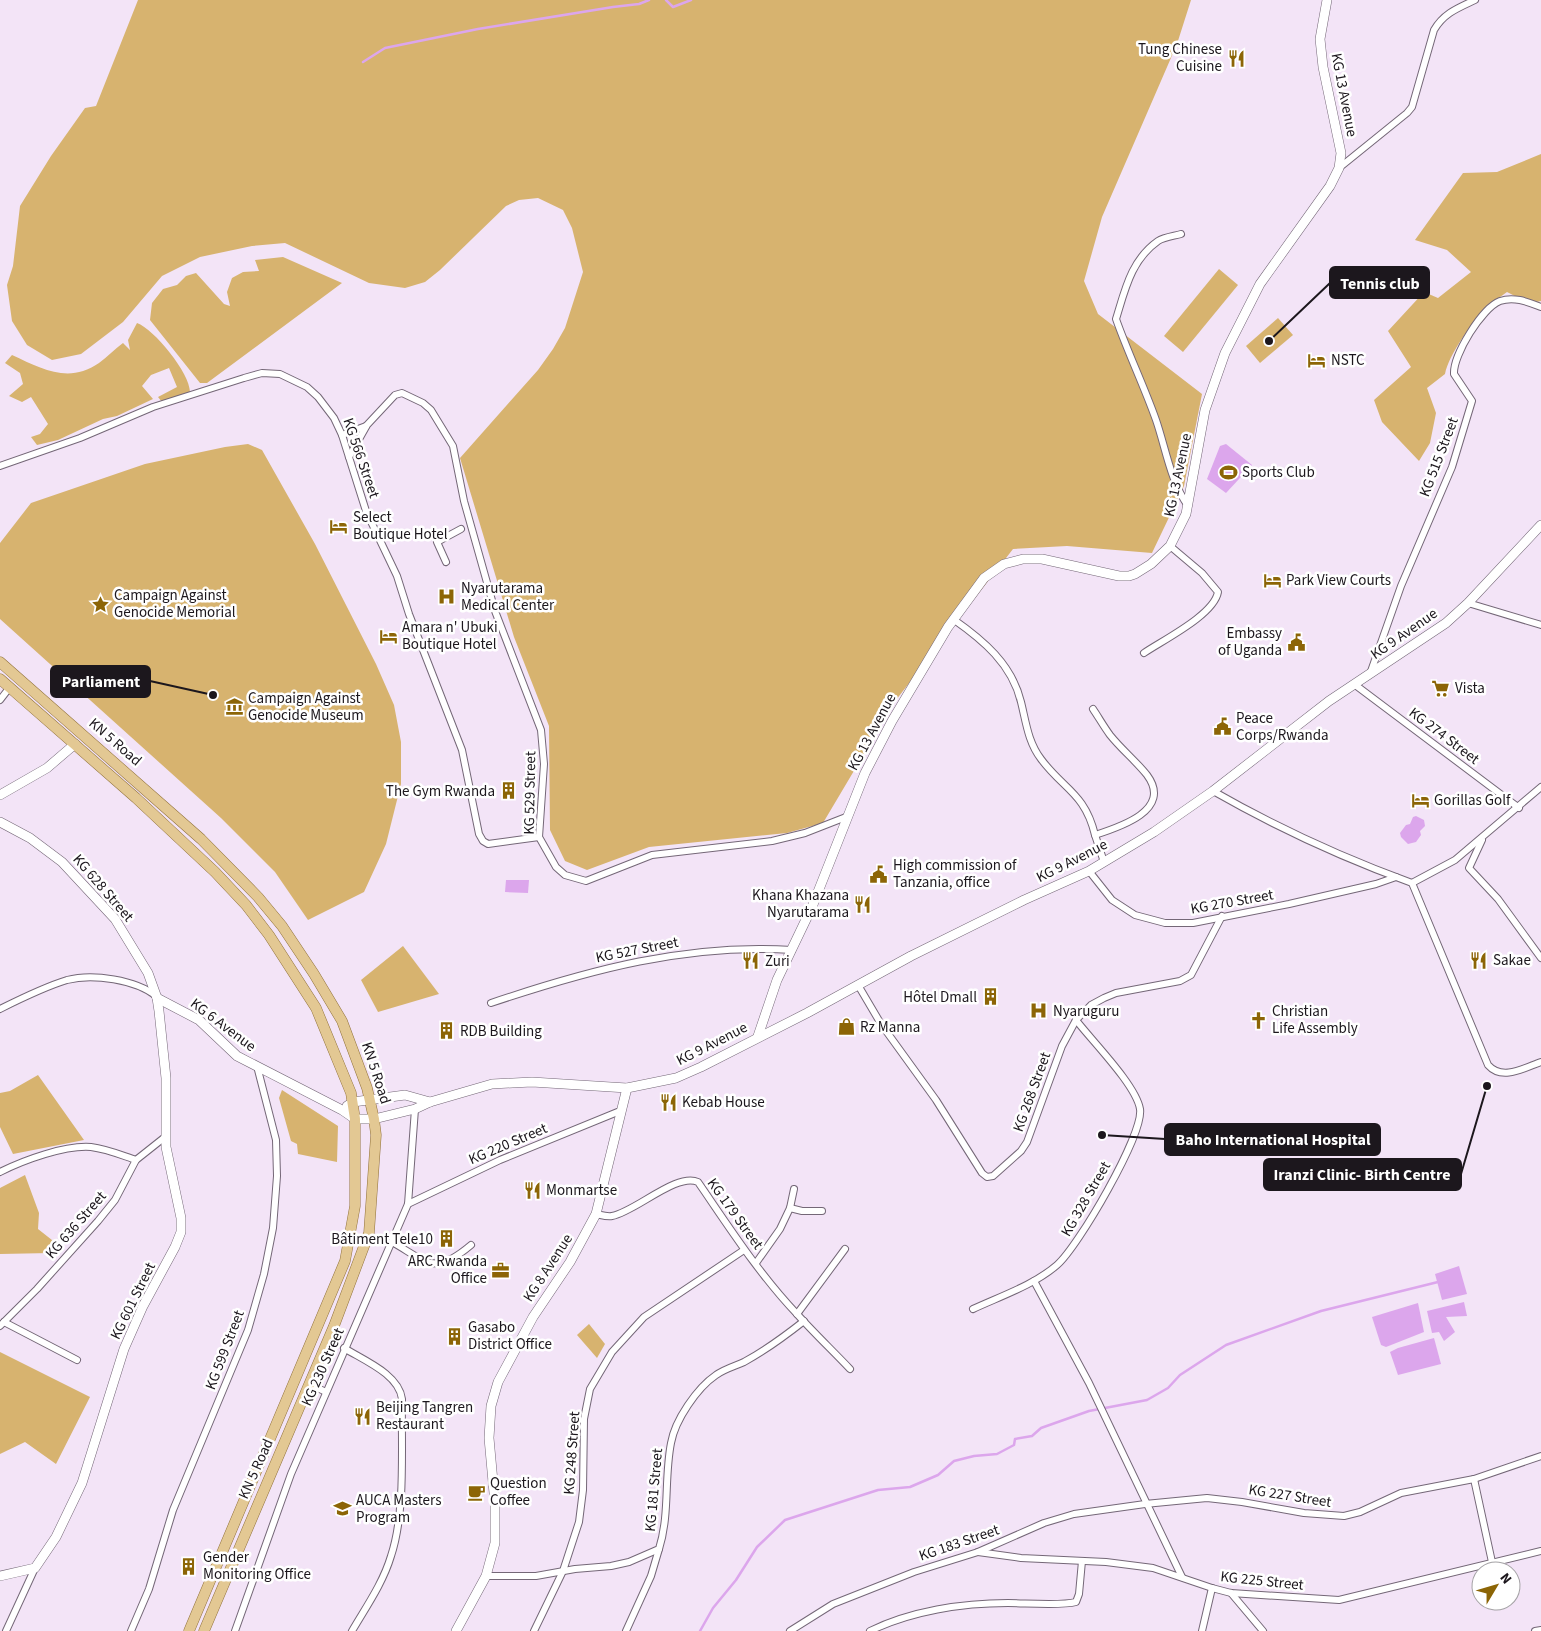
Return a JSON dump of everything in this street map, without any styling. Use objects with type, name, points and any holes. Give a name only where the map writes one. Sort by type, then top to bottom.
[{"type":"main road","name":"KG 13 Avenue","points":[[758,1036],[777,980],[812,907],[865,773],[892,720],[953,619],[984,578],[1004,564],[1023,559],[1042,559],[1119,576],[1129,576],[1151,564],[1170,546],[1179,530],[1188,506],[1205,410],[1225,353],[1260,284],[1330,186],[1339,168],[1340,138],[1323,67],[1320,39],[1327,0]]},
{"type":"main road","name":"KG 9 Avenue","points":[[355,1119],[374,1119],[416,1109],[430,1102],[492,1084],[532,1082],[627,1088],[676,1078],[807,1013],[858,984],[1024,900],[1089,871],[1154,832],[1354,684],[1421,641],[1468,603],[1541,525]]},
{"type":"main road","name":"KN 5 Road","points":[[0,662],[201,839],[258,898],[282,926],[342,1022],[368,1088],[376,1135],[370,1233],[309,1384],[204,1631]]},
{"type":"main road","name":"KN 5 Road","points":[[0,679],[75,744],[215,872],[246,905],[269,935],[316,1008],[353,1102],[355,1119],[355,1206],[345,1261],[189,1631]]},
{"type":"main road","points":[[0,795],[47,768],[75,744]]},
{"type":"main road","name":"KG 628 Street","points":[[0,822],[30,838],[58,857],[100,901],[140,958],[157,998]]},
{"type":"main road","name":"KG 6 Avenue","points":[[157,998],[198,1020],[237,1056],[342,1110],[355,1119]]},
{"type":"main road","name":"KG 601 Street","points":[[35,1568],[56,1537],[82,1483],[124,1349],[181,1232],[181,1208],[165,1137],[166,1078],[157,998]]},
{"type":"main road","name":"KG 8 Avenue","points":[[456,1631],[486,1576],[495,1542],[496,1526],[489,1438],[492,1406],[498,1382],[533,1316],[570,1262],[596,1214],[627,1088]]},
{"type":"main road","points":[[342,1110],[353,1102],[405,1095],[430,1102]]},
{"type":"main road","points":[[0,1576],[35,1568]]},
{"type":"street","points":[[1339,168],[1407,113],[1414,100],[1434,30],[1440,20],[1448,12],[1475,0]]},
{"type":"street","points":[[1181,234],[1159,240],[1138,260],[1132,270],[1116,319],[1153,412],[1176,488],[1188,506]]},
{"type":"street","name":"KG 515 Street","points":[[1370,675],[1401,586],[1452,467],[1472,401],[1454,374],[1453,365],[1474,328],[1489,310],[1500,301],[1509,299],[1523,300],[1541,307]]},
{"type":"street","name":"KG 566 Street","points":[[0,466],[73,441],[153,407],[231,381],[262,373],[288,376],[307,387],[323,402],[334,418],[342,435],[366,511],[397,576],[409,614],[462,750],[479,834],[483,841],[488,844],[539,837]]},
{"type":"street","name":"KG 529 Street","points":[[367,425],[395,396],[408,394],[431,410],[453,446],[466,510],[495,611],[541,730],[544,764],[539,837],[548,855],[565,875],[586,881],[652,855],[772,841],[805,833],[846,817]]},
{"type":"street","points":[[342,435],[352,433],[367,425]]},
{"type":"street","points":[[349,457],[367,425]]},
{"type":"street","points":[[446,562],[437,542],[461,529]]},
{"type":"street","points":[[1144,653],[1198,617],[1217,598],[1218,592],[1212,582],[1170,546]]},
{"type":"street","points":[[1468,603],[1541,625]]},
{"type":"street","points":[[953,619],[986,644],[1011,676],[1021,700],[1032,744],[1041,759],[1071,789],[1084,806],[1104,862]]},
{"type":"street","name":"KG 274 Street","points":[[1354,684],[1519,808]]},
{"type":"street","points":[[0,700],[10,687]]},
{"type":"street","points":[[1093,710],[1110,735],[1147,775],[1153,785],[1153,798],[1149,808],[1141,816],[1095,835]]},
{"type":"street","points":[[1213,790],[1256,815],[1355,862],[1412,882],[1455,860],[1519,808],[1541,787]]},
{"type":"street","points":[[1482,838],[1469,868],[1498,899],[1541,958]]},
{"type":"street","name":"KG 270 Street","points":[[1089,871],[1112,900],[1135,915],[1165,923],[1193,923],[1289,904],[1376,884],[1396,877]]},
{"type":"street","points":[[1412,882],[1488,1065],[1493,1071],[1500,1074],[1541,1062]]},
{"type":"street","name":"KG 268 Street","points":[[858,984],[881,1024],[936,1100],[982,1173],[987,1177],[1000,1172],[1028,1142],[1062,1046],[1076,1020],[1091,1005],[1116,993],[1180,981],[1190,975],[1222,916]]},
{"type":"street","name":"KG 527 Street","points":[[491,1003],[563,978],[667,955],[706,950],[792,950]]},
{"type":"street","name":"KG 6 Avenue","points":[[0,1009],[30,994],[68,980],[88,978],[131,982],[145,987],[157,998]]},
{"type":"street","name":"KG 328 Street","points":[[973,1309],[1034,1281],[1058,1264],[1073,1247],[1130,1148],[1141,1121],[1140,1108],[1132,1088],[1076,1020]]},
{"type":"street","name":"KG 599 Street","points":[[131,1631],[149,1589],[173,1510],[248,1330],[264,1274],[273,1228],[277,1176],[276,1140],[257,1066]]},
{"type":"street","name":"KG 230 Street","points":[[235,1631],[274,1515],[344,1348],[376,1283],[408,1204],[416,1109]]},
{"type":"street","name":"KG 220 Street","points":[[408,1204],[500,1160],[620,1111]]},
{"type":"street","name":"KG 636 Street","points":[[2,1324],[38,1289],[98,1221],[115,1200],[136,1160],[165,1137]]},
{"type":"street","points":[[0,1172],[49,1154],[89,1147],[109,1150],[136,1160]]},
{"type":"street","name":"KG 179 Street","points":[[596,1214],[609,1217],[620,1214],[676,1184],[692,1179],[698,1182],[744,1250],[797,1314],[850,1369]]},
{"type":"street","points":[[756,1263],[780,1229],[790,1208],[794,1189]]},
{"type":"street","points":[[790,1208],[802,1211],[822,1211]]},
{"type":"street","points":[[392,1242],[427,1262],[442,1264],[454,1259],[470,1245]]},
{"type":"street","points":[[797,1314],[845,1249]]},
{"type":"street","name":"KG 248 Street","points":[[534,1631],[563,1571],[579,1522],[583,1490],[584,1419],[590,1389],[612,1352],[644,1317],[744,1250]]},
{"type":"street","points":[[1034,1281],[1089,1384],[1145,1504],[1182,1577]]},
{"type":"street","name":"KG 181 Street","points":[[486,1576],[536,1576],[629,1562],[659,1549],[666,1520],[666,1482],[671,1443],[675,1426],[691,1400],[716,1375],[761,1352],[804,1321]]},
{"type":"street","points":[[2,1324],[77,1360]]},
{"type":"street","points":[[344,1348],[392,1379],[401,1390],[402,1398],[400,1500],[392,1553],[380,1584],[352,1631]]},
{"type":"street","points":[[309,1384],[326,1392]]},
{"type":"street","name":"KG 227 Street","points":[[1145,1504],[1207,1498],[1304,1513],[1344,1516],[1360,1512],[1401,1493],[1474,1478],[1541,1456]]},
{"type":"street","points":[[1474,1478],[1492,1561]]},
{"type":"street","name":"KG 183 Street","points":[[790,1631],[833,1604],[914,1572],[978,1552],[1052,1521],[1074,1514],[1145,1504]]},
{"type":"street","points":[[626,1631],[651,1576],[659,1549]]},
{"type":"street","name":"KG 225 Street","points":[[1496,1561],[1541,1551]]},
{"type":"street","name":"KG 225 Street","points":[[978,1552],[1021,1558],[1082,1561],[1153,1568],[1232,1593],[1339,1600],[1471,1567]]},
{"type":"street","points":[[870,1631],[890,1621],[946,1609],[1004,1603],[1076,1602],[1079,1594],[1082,1561]]},
{"type":"street","points":[[6,1631],[35,1568]]},
{"type":"street","points":[[1202,1631],[1212,1588]]},
{"type":"street","points":[[1232,1593],[1263,1631]]},
{"type":"street","points":[[1535,1631],[1541,1630]]},
{"type":"shaded area","points":[[138,0],[1191,0],[1177,44],[1102,217],[1084,281],[1098,314],[1202,394],[1184,486],[1152,553],[1067,546],[1013,549],[896,700],[823,823],[787,833],[649,847],[587,870],[565,861],[550,830],[549,726],[514,637],[460,458],[538,370],[565,328],[583,272],[572,228],[563,210],[538,198],[519,200],[506,206],[440,270],[425,282],[405,288],[369,283],[285,243],[252,246],[200,257],[162,276],[123,322],[81,354],[52,360],[27,345],[12,321],[7,285],[13,266],[20,206],[51,156],[85,108],[96,106]]},
{"type":"shaded area","points":[[1541,154],[1541,301],[1528,301],[1507,292],[1487,306],[1475,320],[1451,357],[1445,374],[1427,388],[1436,413],[1430,443],[1419,461],[1382,422],[1374,400],[1411,367],[1388,331],[1424,292],[1438,298],[1471,272],[1447,250],[1415,240],[1463,173],[1497,172]]},
{"type":"shaded area","points":[[283,257],[342,283],[207,383],[200,383],[150,320],[152,303],[163,289],[177,285],[186,276],[196,273],[224,304],[230,306],[227,292],[232,278],[243,272],[259,271],[255,260]]},
{"type":"shaded area","points":[[1219,269],[1238,285],[1183,352],[1164,336]]},
{"type":"shaded area","points":[[1278,318],[1293,335],[1260,363],[1246,346]]},
{"type":"shaded area","points":[[137,323],[161,342],[178,363],[190,392],[162,402],[158,397],[177,387],[169,368],[151,375],[142,386],[153,399],[58,440],[37,445],[31,437],[40,434],[48,424],[31,397],[22,402],[9,396],[23,384],[20,373],[5,363],[12,355],[45,369],[56,372],[77,373],[99,363],[123,343],[130,350],[128,340]]},
{"type":"shaded area","points":[[248,444],[262,450],[315,544],[376,664],[394,705],[401,742],[401,784],[386,844],[364,892],[308,920],[275,872],[221,818],[0,619],[0,543],[31,503],[145,464]]},
{"type":"shaded area","name":"Sports Club","points":[[1226,444],[1252,465],[1226,493],[1207,479],[1220,446]]},
{"type":"shaded area","points":[[1416,816],[1424,820],[1425,826],[1420,831],[1421,835],[1416,842],[1408,844],[1401,837],[1400,833]]},
{"type":"shaded area","points":[[506,880],[529,880],[528,893],[505,892]]},
{"type":"shaded area","points":[[403,946],[439,994],[378,1012],[361,980]]},
{"type":"shaded area","points":[[38,1075],[84,1140],[13,1154],[0,1127],[0,1093],[10,1091]]},
{"type":"shaded area","points":[[282,1090],[338,1126],[337,1162],[298,1154],[297,1144],[291,1141],[279,1098]]},
{"type":"shaded area","points":[[25,1175],[39,1213],[38,1229],[57,1244],[51,1253],[0,1254],[0,1188]]},
{"type":"shaded area","points":[[1459,1266],[1467,1294],[1442,1300],[1435,1274]]},
{"type":"shaded area","points":[[1464,1302],[1467,1316],[1446,1317],[1455,1332],[1444,1341],[1439,1332],[1432,1333],[1427,1311]]},
{"type":"shaded area","points":[[1418,1303],[1424,1332],[1386,1347],[1381,1345],[1372,1317]]},
{"type":"shaded area","points":[[589,1324],[605,1344],[597,1358],[577,1335]]},
{"type":"shaded area","points":[[1434,1338],[1441,1364],[1398,1375],[1390,1352]]},
{"type":"shaded area","points":[[0,1352],[90,1397],[56,1464],[25,1442],[0,1454]]},
{"type":"waterway","points":[[363,62],[385,48],[478,29],[639,4],[649,0]]},
{"type":"waterway","points":[[666,0],[673,7],[691,0]]},
{"type":"waterway","points":[[700,1631],[713,1608],[736,1580],[757,1547],[785,1520],[878,1490],[910,1487],[938,1475],[954,1461],[974,1456],[997,1454],[1014,1445],[1015,1439],[1032,1436],[1041,1428],[1089,1411],[1147,1400],[1168,1388],[1180,1375],[1226,1345],[1321,1311],[1438,1282]]},
{"type":"place","name":"Tung Chinese Cuisine","points":[[1236,58]]},
{"type":"place","name":"Tennis club","points":[[1269,341]]},
{"type":"place","name":"NSTC","points":[[1317,360]]},
{"type":"place","name":"Sports Club","points":[[1228,472]]},
{"type":"place","name":"Select Boutique Hotel","points":[[339,526]]},
{"type":"place","name":"Park View Courts","points":[[1272,580]]},
{"type":"place","name":"Nyarutarama Medical Center","points":[[447,597]]},
{"type":"place","name":"Campaign Against Genocide Memorial","points":[[100,604]]},
{"type":"place","name":"Amara n' Ubuki Boutique Hotel","points":[[388,636]]},
{"type":"place","name":"Embassy of Uganda","points":[[1296,642]]},
{"type":"place","name":"Vista","points":[[1441,688]]},
{"type":"place","name":"Parliament","points":[[213,695]]},
{"type":"place","name":"Campaign Against Genocide Museum","points":[[234,707]]},
{"type":"place","name":"Peace Corps/Rwanda","points":[[1222,727]]},
{"type":"place","name":"The Gym Rwanda","points":[[509,791]]},
{"type":"place","name":"Gorillas Golf","points":[[1420,800]]},
{"type":"place","name":"High commission of Tanzania, office","points":[[879,874]]},
{"type":"place","name":"Khana Khazana Nyarutarama","points":[[863,904]]},
{"type":"place","name":"Sakae","points":[[1479,960]]},
{"type":"place","name":"Zuri","points":[[751,961]]},
{"type":"place","name":"Hôtel Dmall","points":[[991,997]]},
{"type":"place","name":"Nyaruguru","points":[[1039,1011]]},
{"type":"place","name":"Christian Life Assembly","points":[[1258,1020]]},
{"type":"place","name":"Rz Manna","points":[[846,1027]]},
{"type":"place","name":"RDB Building","points":[[446,1031]]},
{"type":"place","name":"Iranzi Clinic- Birth Centre","points":[[1487,1086]]},
{"type":"place","name":"Kebab House","points":[[668,1102]]},
{"type":"place","name":"Baho International Hospital","points":[[1102,1135]]},
{"type":"place","name":"Monmartse","points":[[532,1190]]},
{"type":"place","name":"Bâtiment Tele10","points":[[447,1239]]},
{"type":"place","name":"ARC Rwanda Office","points":[[501,1270]]},
{"type":"place","name":"Gasabo District Office","points":[[454,1336]]},
{"type":"place","name":"Beijing Tangren Restaurant","points":[[362,1416]]},
{"type":"place","name":"Question Coffee","points":[[476,1492]]},
{"type":"place","name":"AUCA Masters Program","points":[[342,1509]]},
{"type":"place","name":"Gender Monitoring Office","points":[[189,1566]]}]
